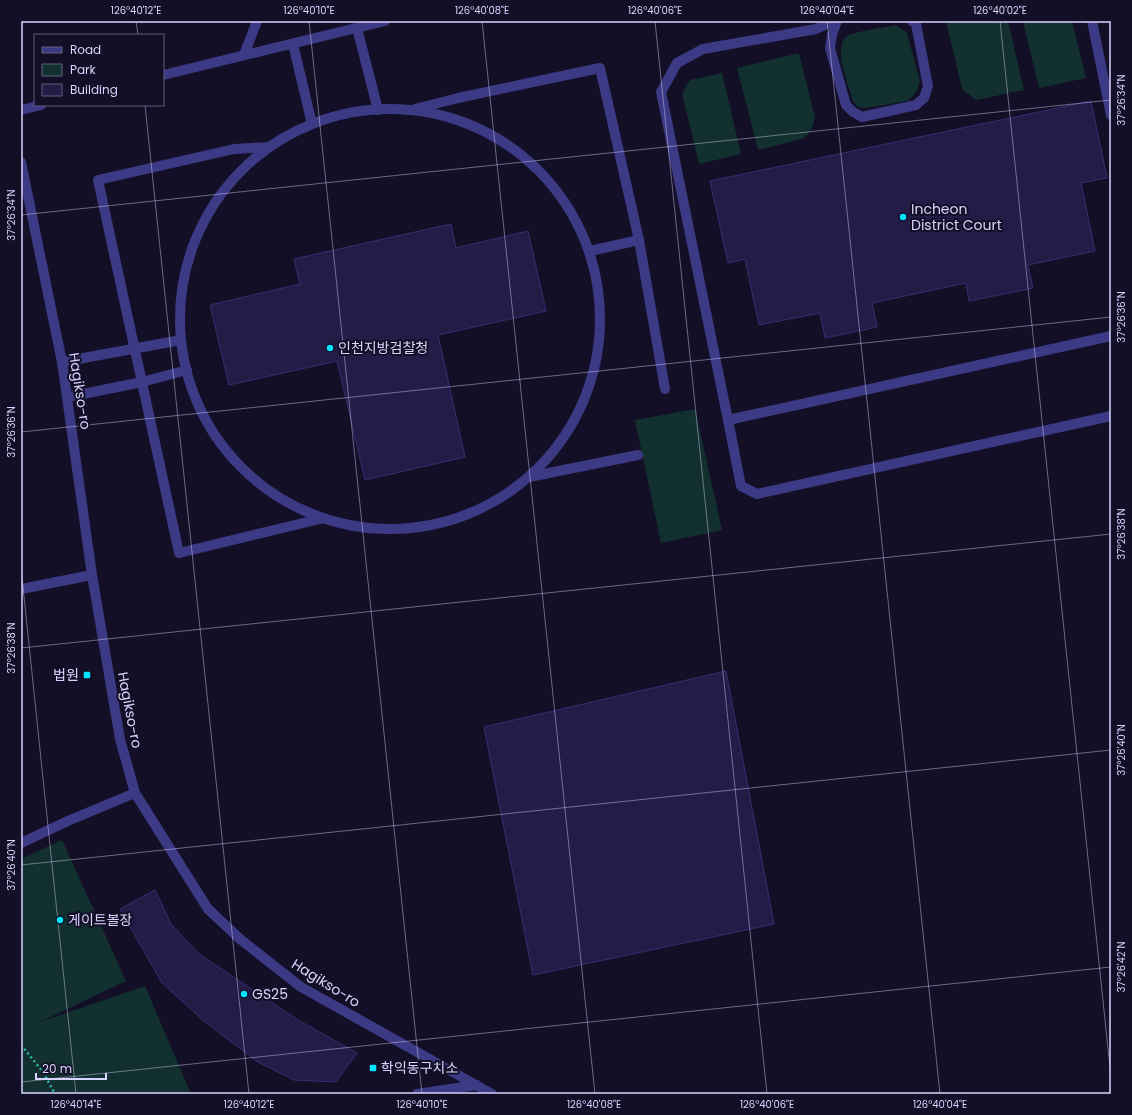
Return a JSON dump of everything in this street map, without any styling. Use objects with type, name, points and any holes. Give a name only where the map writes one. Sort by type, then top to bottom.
[{"type":"street","points":[[244,56],[257,21]]},
{"type":"street","points":[[164,75],[386,21]]},
{"type":"street","points":[[833,21],[816,29],[703,49],[677,63],[661,92],[741,486],[757,494],[1111,416]]},
{"type":"street","points":[[837,21],[832,35],[830,48],[846,105],[853,112],[862,117],[916,105],[924,98],[928,86],[916,24],[912,21]]},
{"type":"street","points":[[1092,21],[1111,115]]},
{"type":"street","points":[[357,28],[378,110]]},
{"type":"street","points":[[293,44],[312,124]]},
{"type":"street","points":[[410,111],[458,98],[600,68],[639,240],[665,389]]},
{"type":"street","points":[[21,110],[37,106]]},
{"type":"street","points":[[392,108],[410,111],[443,115],[490,133],[532,162],[565,200],[589,245],[600,294],[600,345],[588,395],[563,439],[529,477],[488,505],[440,523],[389,529],[339,522],[301,509],[267,489],[236,463],[212,431],[194,395],[183,357],[179,317],[183,278],[195,239],[214,204],[239,173],[269,147],[312,124],[342,114],[392,108]]},
{"type":"street","points":[[269,147],[234,149],[98,180],[179,553],[325,518]]},
{"type":"street","name":"Hagikso-ro","points":[[21,162],[62,362],[92,575],[120,739],[135,793],[208,909],[240,939],[301,987],[492,1094]]},
{"type":"street","points":[[590,251],[639,240]]},
{"type":"street","points":[[728,420],[1111,336]]},
{"type":"street","points":[[62,362],[181,340]]},
{"type":"street","points":[[68,397],[142,382],[187,370]]},
{"type":"street","points":[[529,477],[638,455]]},
{"type":"street","points":[[21,589],[92,575]]},
{"type":"street","points":[[21,843],[70,820],[135,793]]},
{"type":"street","points":[[417,1094],[477,1085]]},
{"type":"path","points":[[21,1045],[43,1072],[55,1094]]},
{"type":"green space","points":[[946,21],[1008,21],[1024,90],[976,100],[962,89]]},
{"type":"green space","points":[[1023,21],[1072,21],[1086,78],[1039,88]]},
{"type":"green space","points":[[896,25],[907,33],[920,82],[916,92],[908,101],[866,108],[858,107],[853,101],[845,77],[841,57],[843,41],[850,34]]},
{"type":"green space","points":[[799,53],[815,117],[812,128],[805,138],[758,150],[737,68]]},
{"type":"green space","points":[[722,73],[741,154],[699,164],[682,93],[690,80]]},
{"type":"green space","points":[[695,409],[722,530],[661,543],[635,420]]},
{"type":"green space","points":[[62,840],[126,981],[40,1022],[145,986],[191,1094],[21,1094],[21,859]]},
{"type":"building","name":"Incheon District Court","points":[[1091,101],[1107,178],[1081,183],[1095,251],[1028,265],[1033,288],[969,301],[966,283],[872,303],[877,327],[825,338],[820,313],[759,325],[745,259],[728,263],[710,181]]},
{"type":"building","name":"인천지방검찰청","points":[[451,224],[456,248],[528,231],[546,311],[438,335],[465,457],[365,480],[337,361],[229,385],[210,305],[300,284],[294,259]]},
{"type":"building","points":[[726,671],[774,924],[533,975],[484,727]]},
{"type":"building","points":[[155,890],[171,924],[199,954],[298,1020],[357,1053],[336,1082],[294,1080],[258,1062],[205,1022],[162,983],[120,909]]},
{"type":"place","name":"Incheon District Court","points":[[903,217]]},
{"type":"place","name":"인천지방검찰청","points":[[330,348]]},
{"type":"place","name":"법원","points":[[87,675]]},
{"type":"place","name":"게이트볼장","points":[[60,920]]},
{"type":"place","name":"GS25","points":[[244,994]]},
{"type":"place","name":"학익동구치소","points":[[373,1068]]}]
